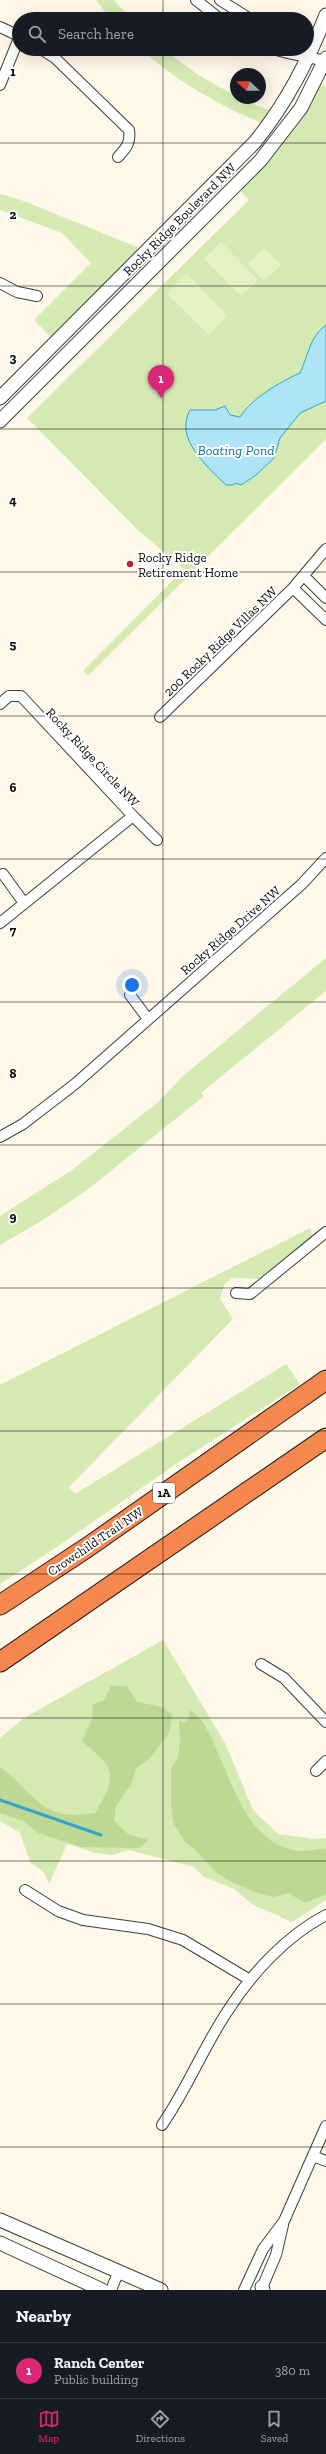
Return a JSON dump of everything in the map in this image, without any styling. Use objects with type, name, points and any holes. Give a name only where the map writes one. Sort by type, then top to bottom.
[{"type":"highway","name":"Crowchild Trail NW","points":[[0,1605],[88,1547],[326,1380]]},
{"type":"highway","points":[[0,1662],[326,1438]]},
{"type":"street","points":[[196,0],[211,12]]},
{"type":"street","points":[[220,0],[239,12]]},
{"type":"street","name":"Rocky Ridge Boulevard NW","points":[[314,37],[326,15]]},
{"type":"street","points":[[0,27],[12,33]]},
{"type":"street","points":[[0,85],[12,55]]},
{"type":"street","points":[[314,55],[326,60]]},
{"type":"street","points":[[52,56],[129,130],[130,138],[128,145],[118,158]]},
{"type":"street","name":"Rocky Ridge Boulevard NW","points":[[0,398],[255,142],[279,112],[304,56]]},
{"type":"street","name":"Rocky Ridge Boulevard NW","points":[[0,421],[260,161],[301,108],[326,60]]},
{"type":"street","points":[[0,283],[17,292],[37,296]]},
{"type":"street","name":"200 Rocky Ridge Villas NW","points":[[160,717],[298,582],[326,549]]},
{"type":"street","points":[[298,582],[326,598]]},
{"type":"street","points":[[298,582],[326,620]]},
{"type":"street","name":"Rocky Ridge Circle NW","points":[[0,704],[9,696],[21,696],[133,816],[0,923]]},
{"type":"street","points":[[133,816],[157,840]]},
{"type":"street","name":"Rocky Ridge Drive NW","points":[[0,1138],[23,1124],[75,1084],[302,884],[326,858]]},
{"type":"street","points":[[3,874],[24,903]]},
{"type":"street","points":[[130,995],[148,1019]]},
{"type":"street","points":[[236,1293],[250,1294],[326,1232]]},
{"type":"street","points":[[261,1664],[284,1678],[326,1722]]},
{"type":"street","points":[[316,1771],[326,1761]]},
{"type":"street","points":[[25,1890],[58,1911],[83,1920],[148,1929],[183,1940],[250,1980]]},
{"type":"street","points":[[162,2125],[182,2094],[227,2012],[250,1980],[284,1946],[326,1915]]},
{"type":"street","points":[[262,2289],[276,2255],[284,2221],[326,2126]]},
{"type":"street","points":[[313,2156],[326,2161]]},
{"type":"street","points":[[0,2220],[118,2273],[161,2290]]},
{"type":"street","points":[[244,2290],[263,2249],[284,2221]]},
{"type":"street","points":[[0,2244],[102,2290]]},
{"type":"street","points":[[111,2290],[118,2273]]},
{"type":"green space","points":[[96,0],[114,0],[125,12],[105,12]]},
{"type":"green space","points":[[149,56],[173,56],[200,76],[230,93],[230,104],[252,104],[271,111],[261,123],[213,100],[169,72]]},
{"type":"green space","points":[[326,85],[326,439],[88,676],[83,671],[184,569],[138,530],[27,418],[249,200],[240,191],[283,141],[320,86]]},
{"type":"green space","points":[[0,194],[21,200],[142,249],[52,338],[34,320],[91,263],[62,233],[0,210]]},
{"type":"green space","points":[[221,242],[258,280],[241,296],[204,259]]},
{"type":"green space","points":[[264,248],[281,265],[264,281],[248,264]]},
{"type":"green space","points":[[187,274],[227,315],[209,335],[167,294]]},
{"type":"green space","points":[[326,958],[326,991],[201,1093],[204,1096],[87,1190],[43,1220],[0,1245],[0,1216],[72,1170],[157,1103],[184,1075]]},
{"type":"green space","points":[[310,1228],[313,1236],[261,1279],[232,1278],[224,1285],[220,1299],[233,1319],[69,1487],[75,1494],[286,1364],[300,1384],[179,1462],[54,1549],[0,1584],[0,1385]]},
{"type":"green space","points":[[163,1640],[225,1743],[253,1810],[278,1834],[315,1839],[326,1838],[326,1900],[292,1922],[252,1904],[234,1889],[204,1877],[194,1867],[129,1850],[112,1855],[96,1853],[67,1844],[49,1884],[42,1871],[31,1864],[20,1833],[0,1821],[0,1738],[24,1718]]},
{"type":"green space","points":[[111,1686],[127,1686],[137,1702],[162,1707],[172,1715],[169,1733],[149,1759],[136,1768],[131,1785],[116,1806],[114,1821],[128,1834],[148,1840],[139,1848],[81,1847],[38,1833],[25,1822],[0,1813],[0,1767],[45,1807],[71,1815],[95,1813],[107,1791],[110,1773],[104,1762],[82,1741],[93,1717],[92,1705],[104,1700]]},
{"type":"green space","points":[[189,1710],[202,1721],[213,1741],[236,1795],[255,1825],[267,1838],[281,1846],[299,1851],[326,1849],[326,1894],[305,1903],[288,1893],[274,1897],[255,1892],[218,1874],[195,1850],[185,1842],[173,1822],[171,1805],[171,1768],[178,1758],[180,1740],[179,1721],[186,1722],[190,1717]]},
{"type":"water","name":"Boating Pond","points":[[326,325],[326,401],[300,413],[280,438],[274,458],[256,475],[241,485],[236,483],[233,485],[226,485],[202,461],[189,441],[186,431],[186,421],[190,410],[215,410],[225,406],[230,415],[240,417],[259,397],[275,386],[300,373],[316,335]]},
{"type":"waterway","points":[[0,1800],[101,1835]]},
{"type":"place","name":"Ranch Center","points":[[161,398]]},
{"type":"place","name":"Rocky Ridge Retirement Home","points":[[130,564]]}]
